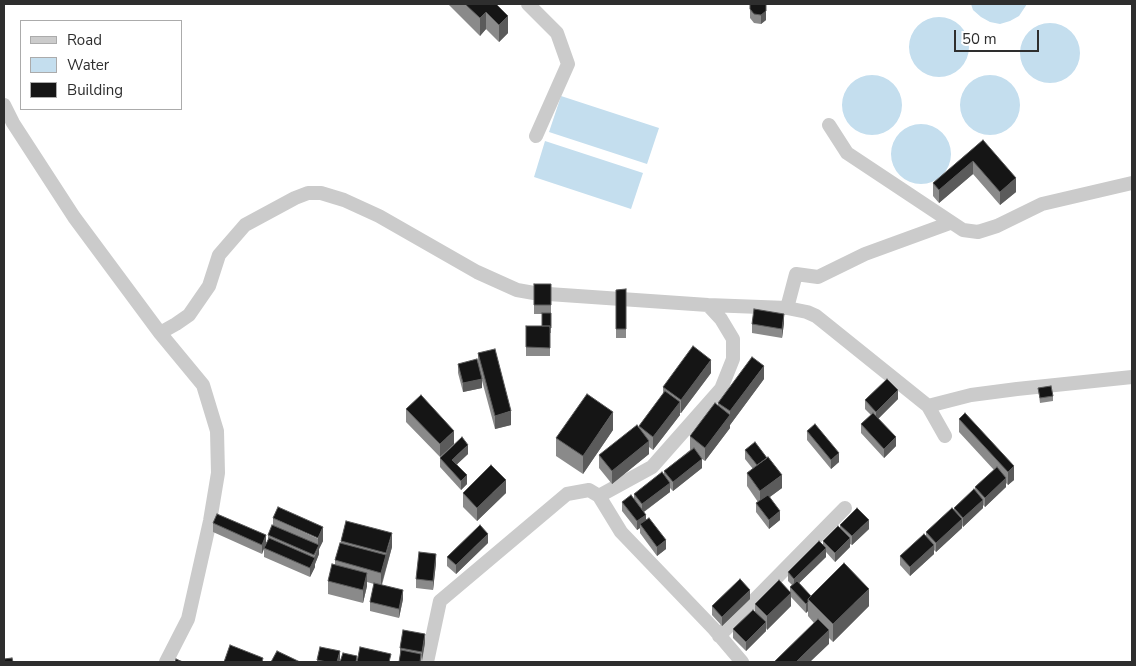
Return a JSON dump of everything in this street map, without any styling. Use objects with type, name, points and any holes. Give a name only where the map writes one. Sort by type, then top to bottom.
[{"type":"street","points":[[528,4],[557,33],[568,64],[536,136]]},
{"type":"street","points":[[4,105],[13,123],[74,217],[160,333],[203,385],[217,431],[218,474],[210,521],[188,619],[166,662]]},
{"type":"street","points":[[829,124],[847,153],[963,230],[978,232],[996,226],[1042,204],[1132,184]]},
{"type":"street","points":[[160,333],[176,324],[188,314],[209,286],[219,255],[245,225],[278,206],[308,193],[321,193],[344,200],[379,216],[477,272],[517,290],[534,293],[708,305],[787,308],[816,316],[928,406],[945,436]]},
{"type":"street","points":[[787,308],[796,274],[818,276],[865,254],[950,223]]},
{"type":"street","points":[[599,496],[652,467],[721,389],[734,360],[733,339],[721,319],[708,305]]},
{"type":"street","points":[[928,406],[971,395],[1017,388],[1132,377]]},
{"type":"street","points":[[427,662],[440,600],[567,494],[589,490],[599,496],[621,532],[742,662]]},
{"type":"street","points":[[719,636],[844,508]]},
{"type":"water","points":[[971,4],[1027,4],[1019,16],[1000,24],[990,22],[981,17],[973,10]]},
{"type":"water","points":[[939,17],[956,22],[964,30],[969,47],[964,64],[956,72],[939,77],[922,72],[914,64],[909,47],[914,30],[922,22]]},
{"type":"water","points":[[1050,23],[1067,28],[1075,36],[1080,53],[1075,70],[1067,78],[1050,83],[1033,78],[1025,70],[1020,53],[1025,36],[1033,28]]},
{"type":"water","points":[[872,75],[889,80],[897,88],[902,105],[897,122],[889,130],[872,135],[855,130],[847,122],[842,105],[847,88],[855,80]]},
{"type":"water","points":[[990,75],[1007,80],[1015,88],[1020,105],[1015,122],[1007,130],[990,135],[973,130],[965,122],[960,105],[965,88],[973,80]]},
{"type":"water","points":[[561,96],[659,128],[647,164],[549,132]]},
{"type":"water","points":[[921,124],[938,129],[946,137],[951,154],[946,171],[938,179],[921,184],[904,179],[896,171],[891,154],[896,137],[904,129]]},
{"type":"water","points":[[545,141],[643,173],[631,209],[534,177]]},
{"type":"building","points":[[465,4],[496,4],[508,16],[499,25],[486,12],[480,18]]},
{"type":"building","points":[[750,4],[766,4],[766,11],[761,15],[754,14],[750,9]]},
{"type":"building","points":[[983,140],[1016,178],[1000,192],[973,161],[939,190],[933,183]]},
{"type":"building","points":[[534,284],[551,284],[551,305],[534,305]]},
{"type":"building","points":[[626,289],[626,329],[616,329],[616,290]]},
{"type":"building","points":[[754,309],[784,314],[782,329],[752,324]]},
{"type":"building","points":[[542,313],[551,313],[551,328],[550,326],[542,326]]},
{"type":"building","points":[[526,326],[550,326],[550,348],[526,347]]},
{"type":"building","points":[[693,346],[711,360],[681,400],[663,387]]},
{"type":"building","points":[[495,349],[511,411],[495,416],[478,353]]},
{"type":"building","points":[[752,357],[764,366],[730,411],[718,403]]},
{"type":"building","points":[[477,359],[482,379],[463,383],[458,364]]},
{"type":"building","points":[[887,379],[898,390],[876,412],[865,400]]},
{"type":"building","points":[[1051,386],[1053,396],[1040,398],[1038,388]]},
{"type":"building","points":[[665,391],[680,402],[653,437],[639,426]]},
{"type":"building","points":[[587,394],[613,412],[583,456],[556,438]]},
{"type":"building","points":[[421,395],[454,431],[440,444],[406,409]]},
{"type":"building","points":[[715,403],[730,415],[705,448],[690,436]]},
{"type":"building","points":[[873,413],[896,437],[884,449],[861,424]]},
{"type":"building","points":[[965,413],[1014,466],[1008,472],[959,419]]},
{"type":"building","points":[[815,424],[839,453],[831,460],[807,431]]},
{"type":"building","points":[[637,425],[649,441],[612,471],[599,455]]},
{"type":"building","points":[[462,437],[468,445],[452,460],[467,475],[461,481],[440,458]]},
{"type":"building","points":[[755,442],[767,458],[757,465],[745,450]]},
{"type":"building","points":[[694,448],[702,459],[673,482],[664,471]]},
{"type":"building","points":[[768,457],[782,475],[760,491],[747,473]]},
{"type":"building","points":[[491,465],[506,480],[477,508],[463,493]]},
{"type":"building","points":[[997,467],[1006,478],[985,498],[975,487]]},
{"type":"building","points":[[662,472],[670,483],[642,504],[634,494]]},
{"type":"building","points":[[974,489],[983,500],[963,518],[954,508]]},
{"type":"building","points":[[631,495],[646,515],[637,521],[622,502]]},
{"type":"building","points":[[768,495],[780,511],[769,520],[756,503]]},
{"type":"building","points":[[278,507],[323,527],[318,538],[273,518]]},
{"type":"building","points":[[857,508],[869,520],[852,536],[840,525]]},
{"type":"building","points":[[952,508],[962,519],[936,543],[926,532]]},
{"type":"building","points":[[217,514],[266,535],[262,545],[213,523]]},
{"type":"building","points":[[649,518],[666,540],[657,547],[640,524]]},
{"type":"building","points":[[346,521],[392,533],[386,553],[341,541]]},
{"type":"building","points":[[272,525],[319,545],[314,555],[268,535]]},
{"type":"building","points":[[480,525],[488,534],[456,565],[447,557]]},
{"type":"building","points":[[838,526],[850,538],[835,553],[823,541]]},
{"type":"building","points":[[924,534],[934,545],[910,567],[900,556]]},
{"type":"building","points":[[269,538],[315,558],[310,568],[264,548]]},
{"type":"building","points":[[819,541],[826,548],[794,579],[788,572]]},
{"type":"building","points":[[340,543],[386,555],[381,573],[335,560]]},
{"type":"building","points":[[419,552],[436,554],[433,581],[416,579]]},
{"type":"building","points":[[844,563],[869,589],[833,624],[808,599]]},
{"type":"building","points":[[332,564],[367,573],[363,590],[328,581]]},
{"type":"building","points":[[740,579],[750,590],[722,617],[712,606]]},
{"type":"building","points":[[779,580],[791,593],[767,616],[755,604]]},
{"type":"building","points":[[797,581],[811,596],[806,604],[790,587]]},
{"type":"building","points":[[374,583],[403,590],[399,609],[370,602]]},
{"type":"building","points":[[753,610],[766,622],[746,642],[733,629]]},
{"type":"building","points":[[818,619],[829,630],[796,662],[774,662]]},
{"type":"building","points":[[403,630],[425,634],[422,652],[400,648]]},
{"type":"building","points":[[230,645],[263,658],[262,662],[224,662]]},
{"type":"building","points":[[320,647],[340,651],[337,662],[317,660]]},
{"type":"building","points":[[360,647],[391,654],[389,662],[357,662]]},
{"type":"building","points":[[401,650],[421,654],[420,662],[399,662]]},
{"type":"building","points":[[277,651],[300,662],[271,662]]},
{"type":"building","points":[[343,653],[357,656],[356,662],[340,662]]},
{"type":"building","points":[[12,658],[13,662],[4,662],[4,659]]}]
